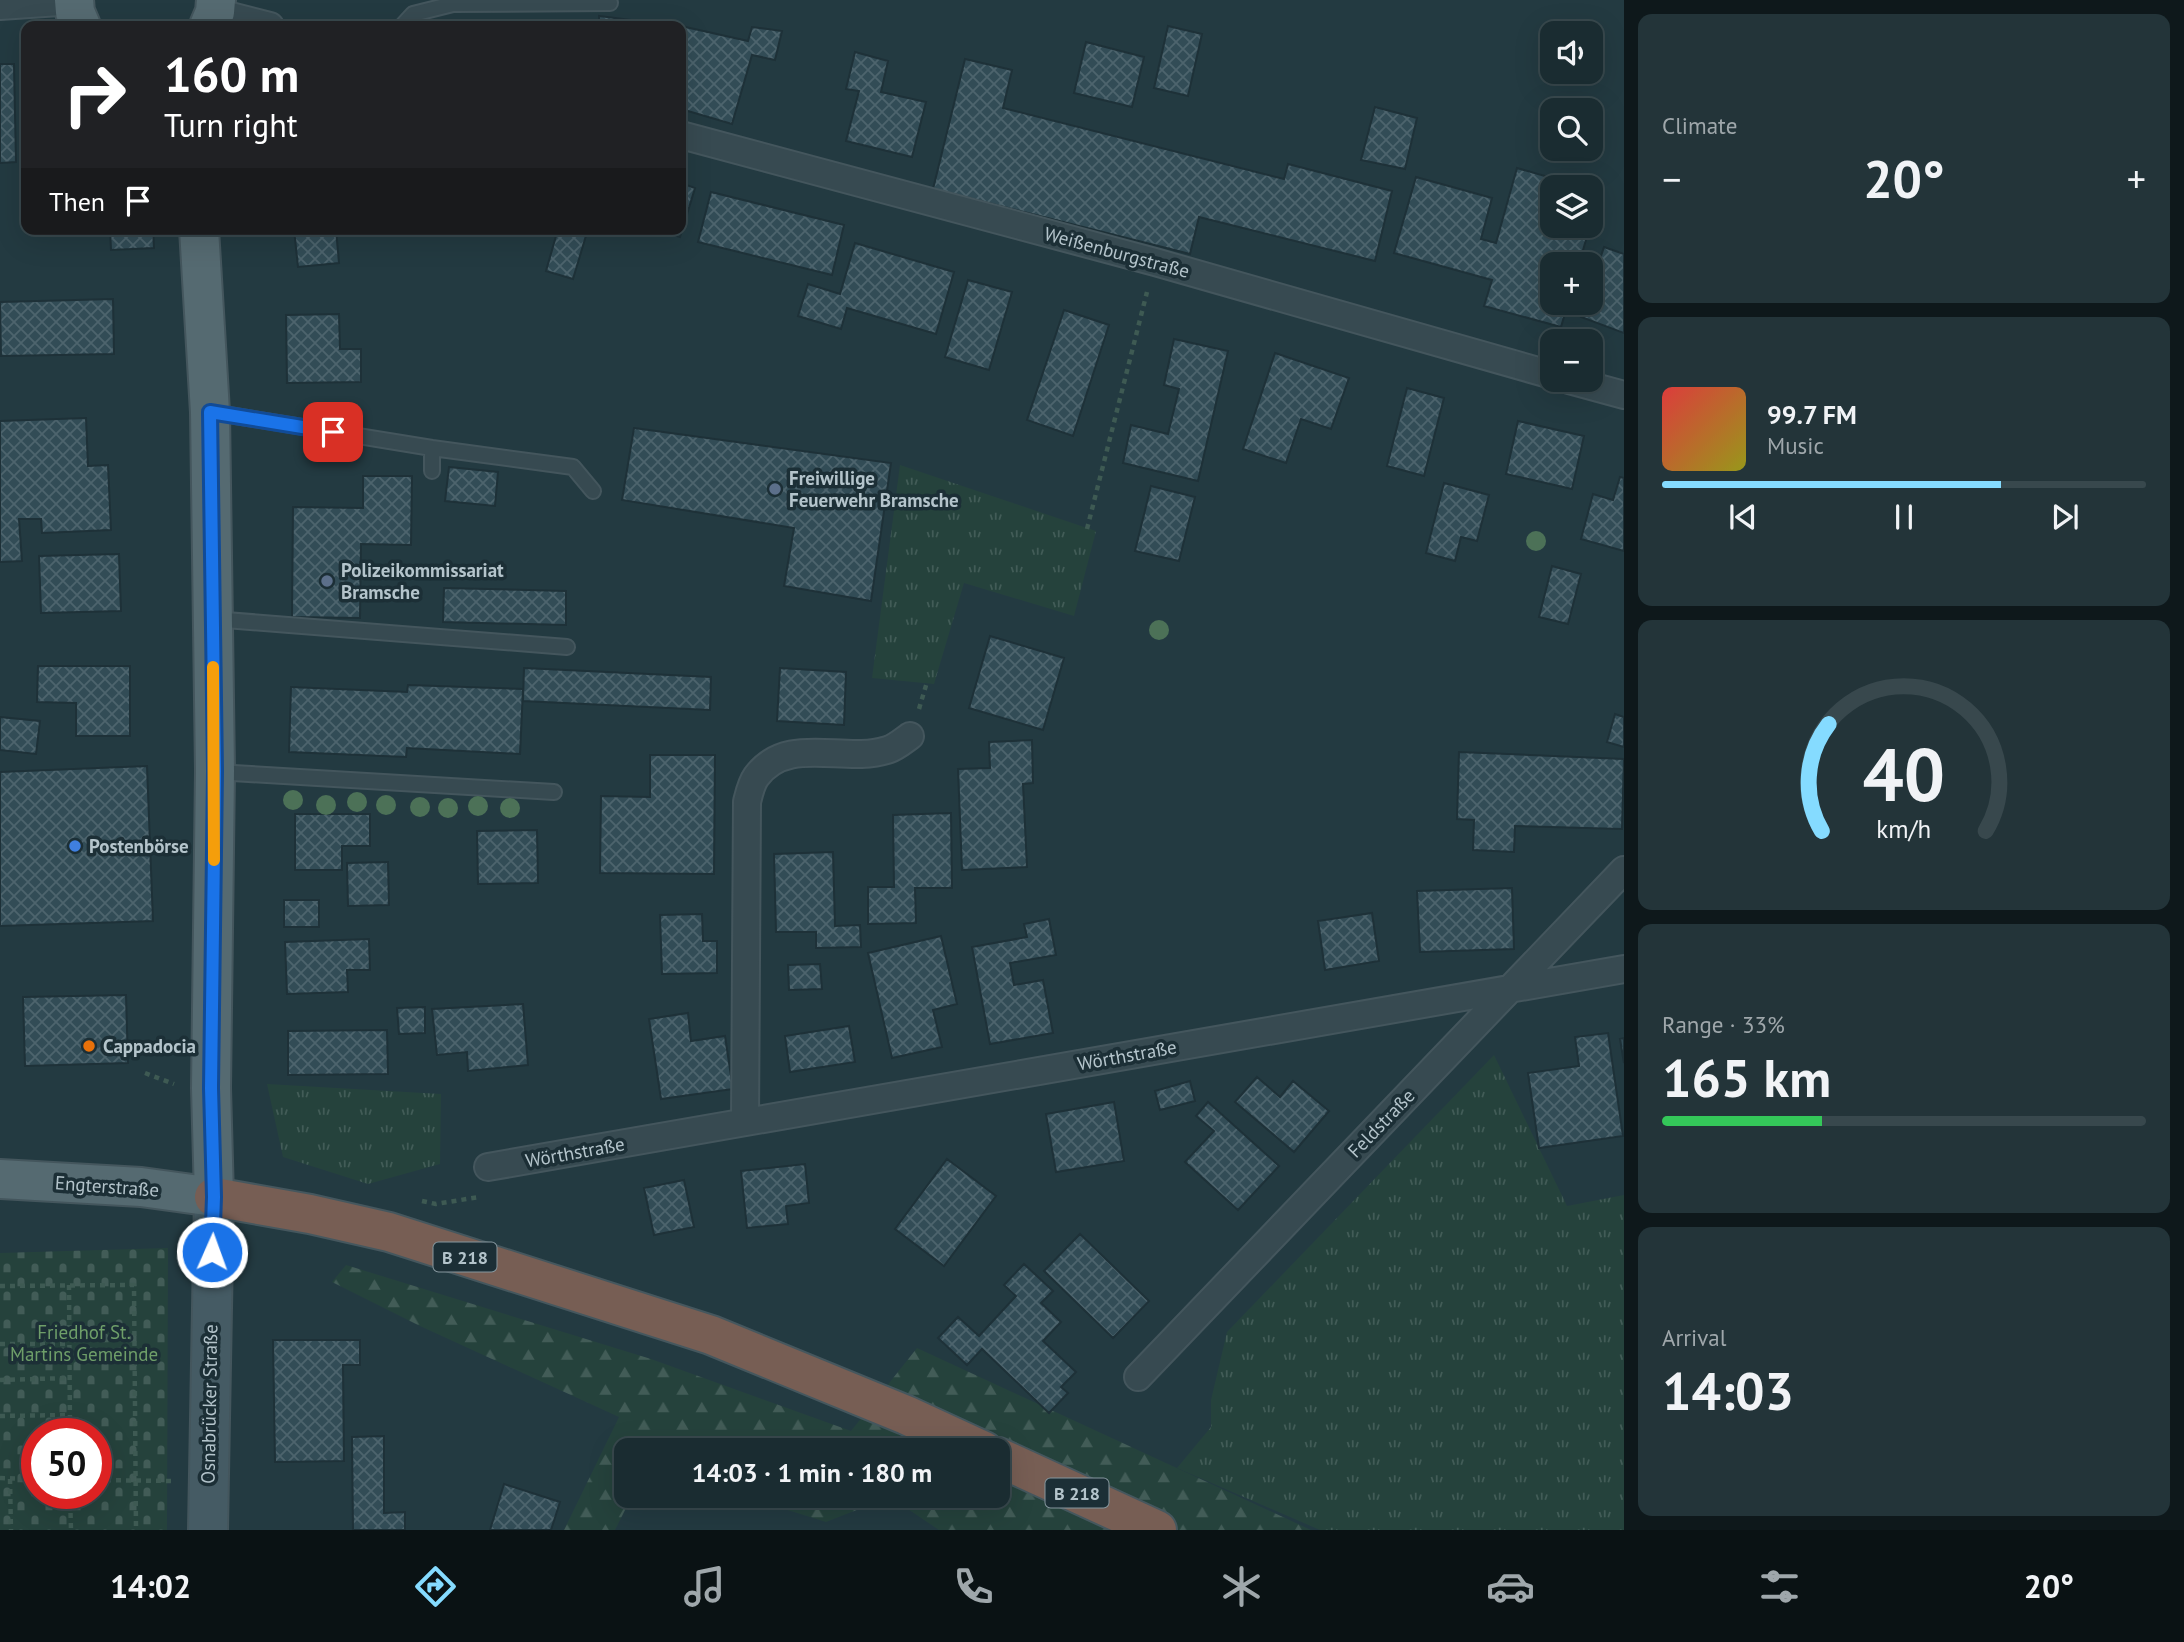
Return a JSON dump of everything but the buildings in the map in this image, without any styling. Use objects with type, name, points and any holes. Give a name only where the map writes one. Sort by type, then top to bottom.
[{"type":"highway","name":"B 218","points":[[214,1197],[310,1214],[389,1232],[711,1335],[955,1438]]},
{"type":"highway","name":"B 218","points":[[1010,1463],[1157,1530]]},
{"type":"main road","name":"Osnabrücker Straße","points":[[200,235],[210,412],[215,771],[211,1088],[214,1197],[208,1530]]},
{"type":"main road","name":"Engterstraße","points":[[0,1179],[141,1187],[214,1197]]},
{"type":"street","points":[[0,6],[76,9]]},
{"type":"street","points":[[214,13],[248,21]]},
{"type":"street","name":"Weißenburgstraße","points":[[686,136],[1155,262],[1540,372]]},
{"type":"street","points":[[1603,389],[1624,395]]},
{"type":"street","points":[[746,1121],[747,802],[754,779],[771,760],[797,752],[870,754],[890,750],[910,736]]},
{"type":"street","name":"Feldstraße","points":[[1138,1377],[1624,870]]},
{"type":"street","name":"Wörthstraße","points":[[488,1167],[1624,969]]},
{"type":"lane","points":[[407,21],[412,15],[453,4],[610,3]]},
{"type":"lane","points":[[210,412],[432,448],[573,467],[593,491]]},
{"type":"lane","points":[[432,448],[432,471]]},
{"type":"lane","points":[[211,619],[567,647]]},
{"type":"lane","points":[[215,771],[554,792]]},
{"type":"path","points":[[1087,529],[1155,262]]},
{"type":"path","points":[[409,1199],[436,1204],[489,1195]]},
{"type":"path","points":[[0,1416],[70,1415],[69,1285]]},
{"type":"path","points":[[0,1286],[134,1285],[136,1530]]},
{"type":"path","points":[[0,1344],[69,1344]]},
{"type":"path","points":[[0,1380],[69,1378]]},
{"type":"path","points":[[0,1478],[21,1479]]},
{"type":"path","points":[[10,1479],[11,1530]]},
{"type":"path","points":[[112,1480],[208,1482]]},
{"type":"path","points":[[70,1509],[71,1530]]},
{"type":"green space","points":[[900,465],[1096,531],[1074,616],[964,583],[934,684],[872,678]]},
{"type":"green space","points":[[1494,1055],[1567,1206],[1624,1195],[1624,1530],[1320,1530],[1177,1468],[1211,1427],[1211,1400],[1227,1332]]},
{"type":"green space","points":[[267,1084],[441,1094],[440,1164],[368,1184],[283,1157]]},
{"type":"green space","name":"Friedhof St. Martins Gemeinde","points":[[168,1248],[167,1530],[0,1530],[0,1253]]},
{"type":"green space","points":[[346,1265],[651,1359],[851,1431],[917,1348],[1311,1530],[939,1530],[906,1508],[1010,1508],[1010,1438],[614,1438],[614,1508],[626,1508],[615,1530],[564,1530],[619,1417],[420,1326],[332,1282]]},
{"type":"green space","points":[[781,1508],[862,1508],[826,1522]]},
{"type":"slow traffic","points":[[213,667],[214,860]]},
{"type":"place","name":"Freiwillige Feuerwehr Bramsche","points":[[775,489]]},
{"type":"place","name":"Polizeikommissariat Bramsche","points":[[327,581]]},
{"type":"place","name":"Postenbörse","points":[[75,846]]},
{"type":"place","name":"Cappadocia","points":[[89,1046]]},
{"type":"route","points":[[212,1252],[215,771],[210,412],[333,432]]}]
